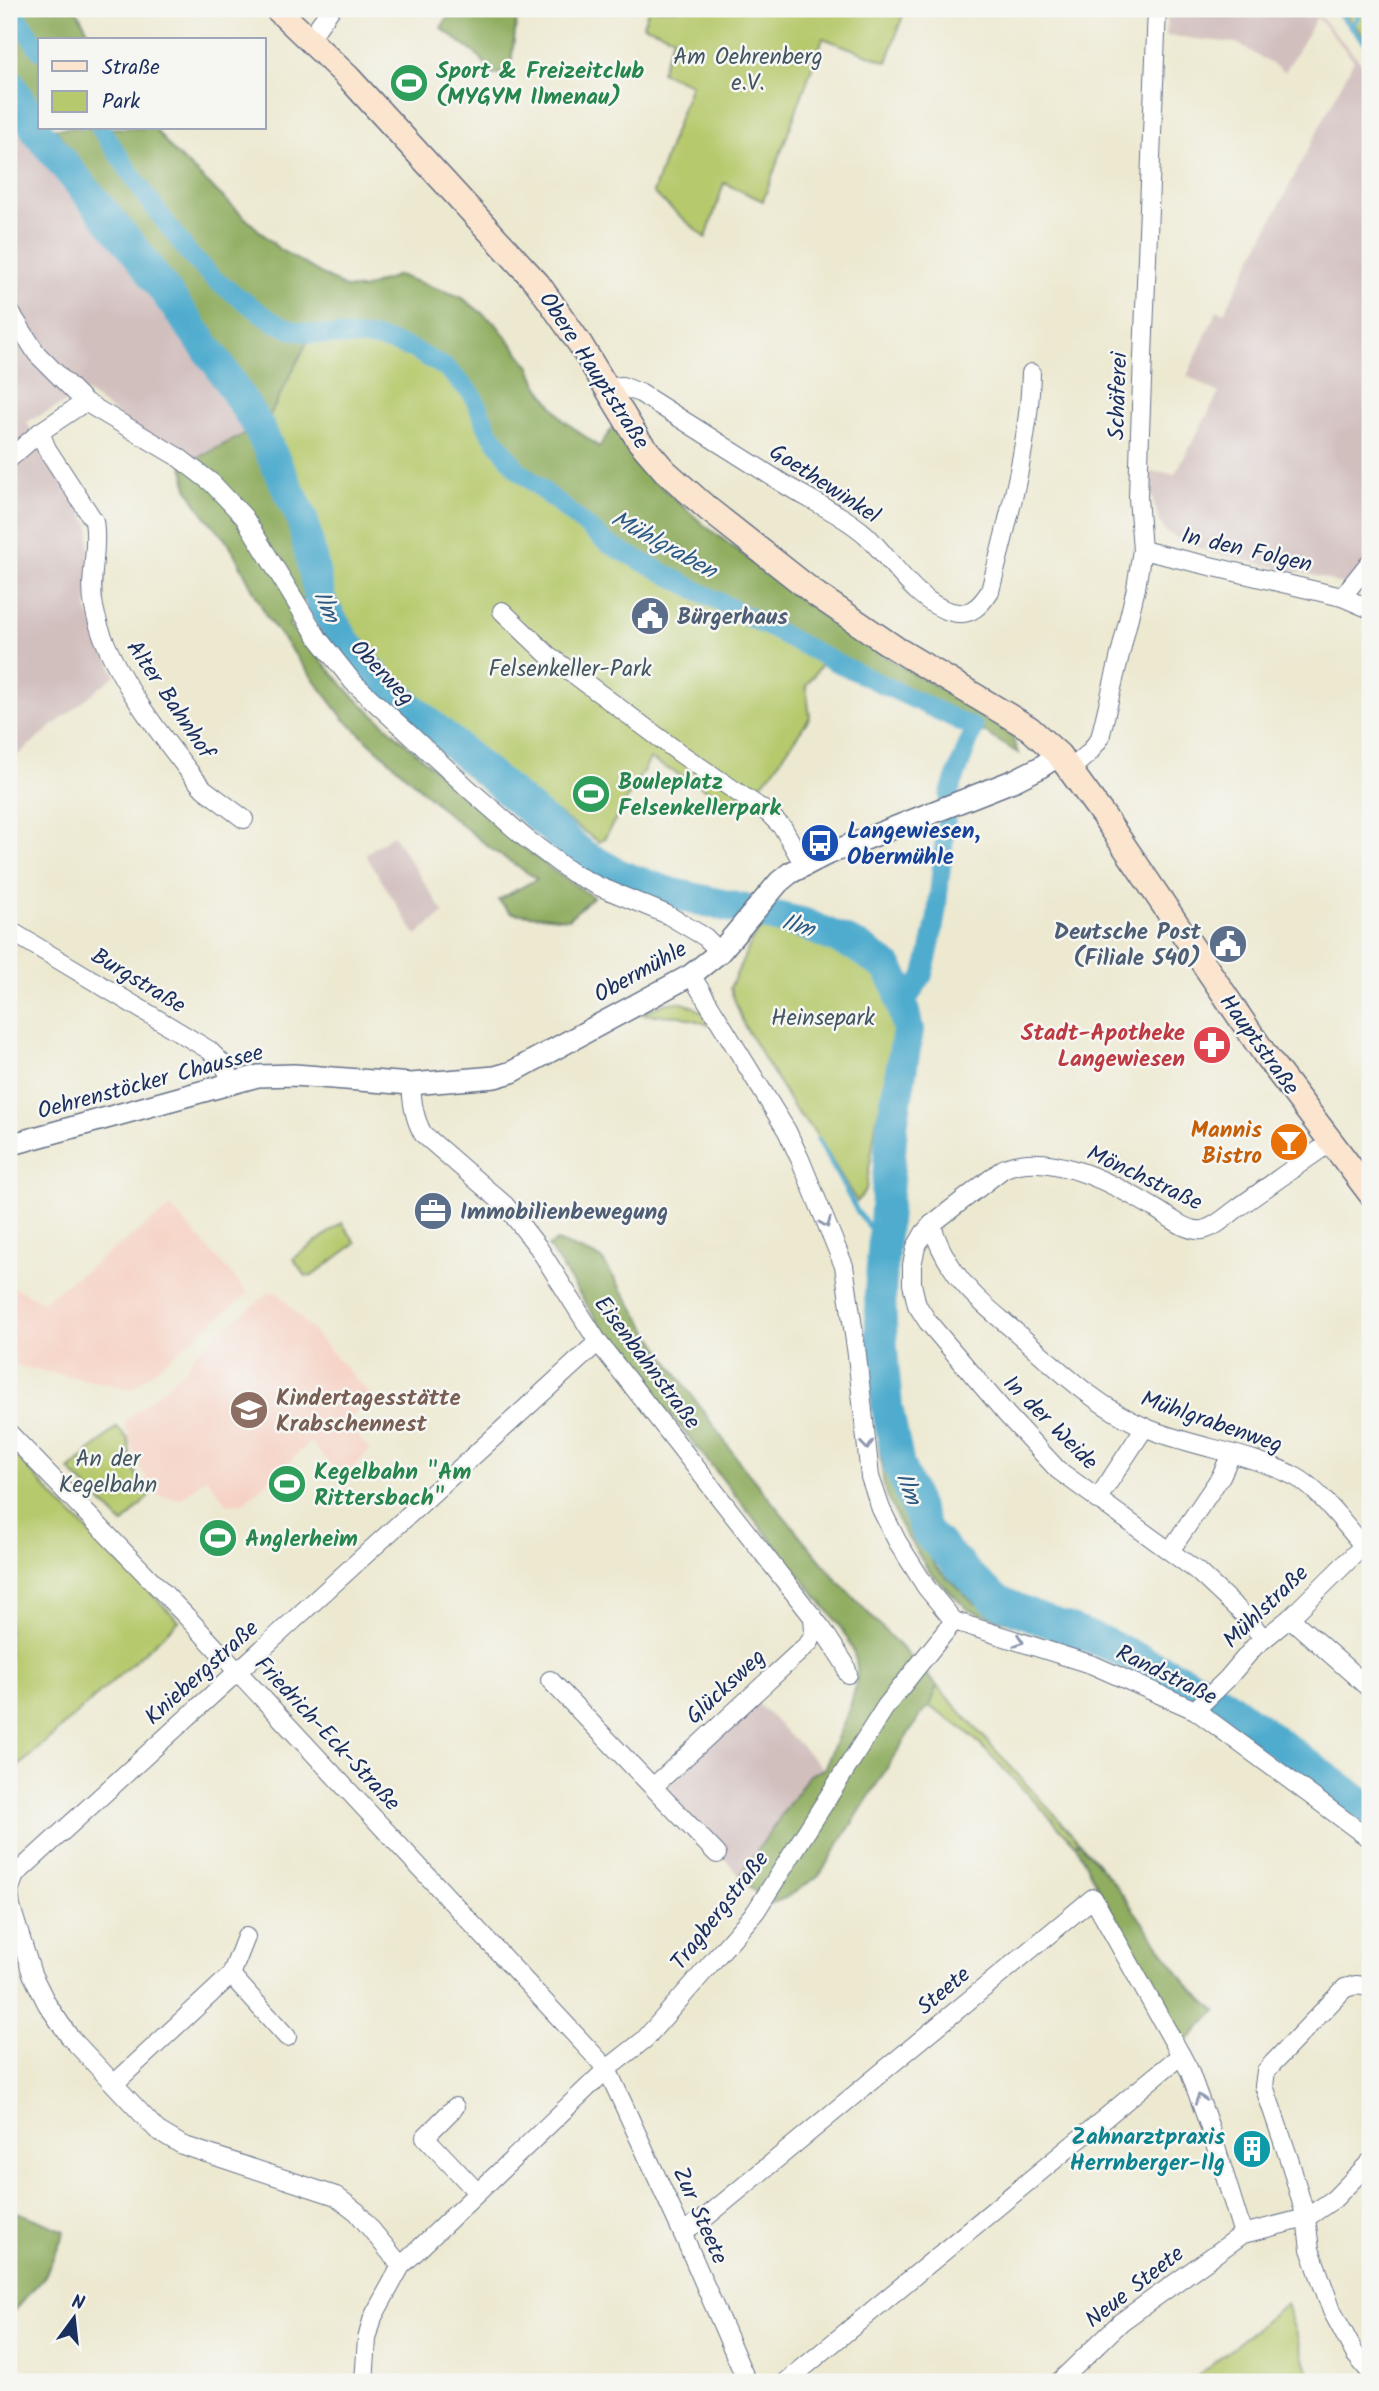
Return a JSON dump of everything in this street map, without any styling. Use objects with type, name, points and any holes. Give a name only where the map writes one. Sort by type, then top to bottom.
[{"type":"main road","name":"Obere Hauptstraße","points":[[277,9],[349,78],[538,284],[573,332],[646,449],[665,471],[708,509],[827,601],[918,662],[1029,728],[1065,762]]},
{"type":"main road","name":"Hauptstraße","points":[[1065,762],[1245,1024],[1370,1193]]},
{"type":"street","points":[[309,39],[331,9]]},
{"type":"street","name":"Schäferei","points":[[1065,762],[1089,753],[1100,737],[1128,627],[1142,550],[1139,497],[1140,432],[1157,9]]},
{"type":"street","name":"Oberweg","points":[[9,310],[37,354],[85,402],[178,457],[212,483],[244,517],[318,638],[353,682],[470,790],[572,873],[666,914],[705,937],[720,953]]},
{"type":"street","name":"Goethewinkel","points":[[606,388],[622,386],[640,393],[837,514],[865,535],[924,598],[953,613],[969,612],[981,606],[990,591],[1024,437],[1031,373]]},
{"type":"street","points":[[9,459],[40,432],[85,402]]},
{"type":"street","name":"Alter Bahnhof","points":[[40,432],[47,449],[94,521],[96,532],[93,604],[106,645],[130,688],[195,779],[244,819]]},
{"type":"street","name":"In den Folgen","points":[[1142,550],[1342,597],[1370,609]]},
{"type":"street","points":[[1342,597],[1370,562]]},
{"type":"street","points":[[502,611],[548,655],[653,734],[768,813],[783,828],[804,865]]},
{"type":"street","name":"Obermühle","points":[[472,1079],[512,1072],[691,975],[720,953],[773,889],[790,873],[804,865],[1039,768],[1065,762]]},
{"type":"street","name":"Burgstraße","points":[[9,930],[209,1050],[223,1064],[233,1082]]},
{"type":"street","points":[[691,975],[787,1131],[844,1266],[870,1477],[881,1509],[897,1541],[926,1587],[954,1621]]},
{"type":"street","name":"Oehrenstöcker Chaussee","points":[[9,1145],[233,1082],[273,1074],[411,1084],[472,1079]]},
{"type":"street","name":"Eisenbahnstraße","points":[[411,1084],[414,1112],[423,1134],[505,1205],[538,1247],[598,1342],[813,1616],[845,1664],[848,1674]]},
{"type":"street","name":"Mönchstraße","points":[[932,1224],[1003,1169],[1026,1163],[1075,1170],[1104,1180],[1191,1230],[1199,1231],[1207,1229],[1331,1142]]},
{"type":"street","name":"Mühlgrabenweg","points":[[932,1224],[934,1235],[956,1274],[990,1309],[1076,1385],[1108,1407],[1145,1427],[1270,1466],[1307,1484],[1366,1542]]},
{"type":"street","name":"In der Weide","points":[[932,1224],[916,1247],[912,1265],[912,1283],[917,1305],[928,1322],[1058,1470],[1197,1571],[1255,1626],[1264,1639]]},
{"type":"street","name":"Kniebergstraße","points":[[401,2266],[357,2212],[336,2196],[182,2145],[157,2130],[69,2036],[47,2004],[32,1974],[11,1907],[9,1891],[15,1875],[598,1342]]},
{"type":"street","points":[[1097,1500],[1145,1427]]},
{"type":"street","name":"Friedrich-Eck-Straße","points":[[9,1433],[238,1672],[607,2069]]},
{"type":"street","points":[[1170,1551],[1221,1476],[1231,1454]]},
{"type":"street","name":"Mühlstraße","points":[[1198,1707],[1254,1647],[1290,1618],[1366,1542]]},
{"type":"street","name":"Glücksweg","points":[[654,1786],[810,1642],[814,1632],[813,1616]]},
{"type":"street","points":[[1290,1618],[1370,1689]]},
{"type":"street","name":"Randstraße","points":[[954,1621],[1093,1665],[1198,1707],[1370,1839]]},
{"type":"street","name":"Tragbergstraße","points":[[365,2382],[367,2339],[373,2317],[401,2266],[607,2069],[644,2040],[756,1911],[886,1706],[954,1621]]},
{"type":"street","points":[[550,1680],[717,1854]]},
{"type":"street","name":"Steete","points":[[682,2232],[705,2218],[1093,1898],[1189,2070],[1243,2234]]},
{"type":"street","points":[[115,2083],[231,1975],[246,1937]]},
{"type":"street","points":[[231,1975],[287,2037]]},
{"type":"street","points":[[1370,1987],[1356,1985],[1345,1989],[1273,2063],[1264,2078],[1264,2086],[1306,2218],[1310,2249],[1332,2311],[1355,2354],[1370,2372]]},
{"type":"street","points":[[786,2382],[1181,2055]]},
{"type":"street","name":"Zur Steete","points":[[607,2069],[747,2382]]},
{"type":"street","points":[[455,2107],[425,2137],[477,2192]]},
{"type":"street","points":[[1243,2234],[1306,2218],[1334,2199],[1370,2162]]},
{"type":"street","name":"Neue Steete","points":[[1059,2382],[1121,2322],[1243,2234]]},
{"type":"shaded area","points":[[1167,9],[1313,9],[1370,72],[1370,595],[1321,577],[1211,553],[1165,532],[1157,514],[1150,491],[1151,472],[1175,474],[1219,393],[1187,376],[1217,310],[1224,313],[1354,60],[1317,17],[1285,72],[1237,43],[1166,36]]},
{"type":"shaded area","points":[[9,63],[38,104],[38,130],[56,130],[159,273],[251,432],[183,465],[87,392],[27,422],[41,451],[90,525],[87,609],[115,675],[9,762]]},
{"type":"shaded area","points":[[393,835],[444,913],[416,935],[365,854]]},
{"type":"shaded area","points":[[171,1207],[248,1293],[132,1389],[9,1364],[9,1292],[14,1287],[42,1302]]},
{"type":"shaded area","name":"Kindertagesstätte Krabschennest","points":[[270,1292],[278,1293],[373,1398],[345,1423],[370,1450],[343,1477],[310,1442],[244,1503],[228,1504],[206,1478],[181,1499],[159,1496],[139,1468],[124,1422],[185,1370],[194,1353]]},
{"type":"shaded area","points":[[756,1702],[824,1769],[809,1775],[740,1876],[664,1789]]},
{"type":"green space","points":[[9,9],[76,9],[92,38],[38,38],[38,104],[9,63]]},
{"type":"green space","points":[[453,9],[518,9],[510,71],[493,75],[480,57],[441,28]]},
{"type":"green space","name":"Am Oehrenberg e.V.","points":[[649,9],[905,9],[887,62],[823,38],[763,201],[724,183],[706,238],[653,193],[691,84],[661,72],[673,37],[643,25]]},
{"type":"green space","points":[[1340,9],[1370,9],[1370,42]]},
{"type":"green space","points":[[56,130],[156,130],[173,151],[279,249],[346,288],[363,289],[398,275],[461,297],[496,324],[530,367],[537,384],[563,420],[599,447],[616,423],[636,464],[704,525],[823,615],[887,658],[1009,728],[1018,753],[948,710],[941,716],[822,664],[605,550],[514,472],[485,435],[467,399],[444,372],[411,353],[374,342],[309,338],[263,429],[306,594],[289,625],[352,695],[504,832],[551,869],[593,897],[568,919],[511,913],[498,900],[537,879],[494,851],[447,813],[344,719],[268,619],[230,545],[202,512],[187,488],[183,465],[251,431],[159,273]]},
{"type":"green space","name":"Felsenkeller-Park","points":[[309,338],[374,342],[411,353],[444,372],[467,399],[485,435],[605,550],[822,664],[806,686],[810,717],[773,771],[747,800],[730,802],[650,759],[604,839],[599,842],[536,798],[484,752],[385,673],[306,594],[263,429]]},
{"type":"green space","name":"Heinsepark","points":[[766,922],[805,931],[845,948],[878,967],[891,989],[896,1044],[876,1123],[866,1190],[857,1202],[814,1131],[796,1111],[744,1025],[730,988],[752,940]]},
{"type":"green space","points":[[676,1002],[698,1010],[713,1026],[680,1016],[639,1014]]},
{"type":"green space","points":[[342,1223],[356,1243],[312,1276],[306,1276],[293,1259]]},
{"type":"green space","points":[[557,1241],[601,1258],[678,1376],[743,1467],[836,1579],[937,1686],[929,1706],[919,1717],[819,1876],[785,1898],[767,1905],[740,1876],[809,1775],[824,1769],[852,1700],[856,1686],[856,1660],[847,1638],[833,1617],[606,1334],[548,1246]]},
{"type":"green space","points":[[877,1425],[886,1427],[900,1498],[936,1567],[974,1603],[1067,1633],[1068,1641],[969,1610],[929,1571],[900,1525],[884,1488]]},
{"type":"green space","name":"An der Kegelbahn","points":[[117,1427],[128,1439],[131,1460],[140,1484],[150,1495],[123,1524],[69,1470]]},
{"type":"green space","points":[[9,1448],[55,1498],[179,1621],[9,1775]]},
{"type":"green space","points":[[937,1686],[1080,1843],[1075,1844],[966,1731],[929,1706]]},
{"type":"green space","points":[[1080,1843],[1118,1888],[1186,1983],[1216,2011],[1183,2045],[1075,1844]]},
{"type":"green space","points":[[9,2209],[65,2231],[45,2276],[9,2316]]},
{"type":"green space","points":[[1286,2304],[1312,2382],[1191,2382],[1278,2310]]},
{"type":"waterway","name":"Mühlgraben","points":[[12,9],[38,48]]},
{"type":"waterway","points":[[1352,28],[1361,9]]},
{"type":"waterway","points":[[1340,15],[1370,47]]},
{"type":"waterway","name":"Ilm","points":[[9,83],[39,134],[137,253],[219,365],[259,428],[302,518],[321,603],[344,641],[377,679],[583,855],[621,876],[670,893],[802,923],[858,947],[887,967],[898,986],[908,1030],[892,1125],[880,1294],[882,1351],[887,1407],[899,1466],[926,1531],[996,1600],[1100,1641],[1210,1693],[1370,1810]]},
{"type":"waterway","name":"Mühlgraben","points":[[101,130],[190,255],[215,280],[272,321],[292,330],[312,334],[374,338],[394,343],[412,349],[446,368],[472,394],[489,431],[517,469],[608,544],[837,663],[974,728],[949,794],[936,919],[928,957],[923,976],[904,1006]]},
{"type":"waterway","points":[[818,1139],[857,1211],[884,1246]]},
{"type":"place","name":"Sport & Freizeitclub (MYGYM Ilmenau)","points":[[409,83]]},
{"type":"place","name":"Bürgerhaus","points":[[650,616]]},
{"type":"place","name":"Bouleplatz Felsenkellerpark","points":[[591,794]]},
{"type":"place","name":"Langewiesen, Obermühle","points":[[820,843]]},
{"type":"place","name":"Deutsche Post (Filiale 540)","points":[[1228,944]]},
{"type":"place","name":"Stadt-Apotheke Langewiesen","points":[[1212,1045]]},
{"type":"place","name":"Mannis Bistro","points":[[1289,1142]]},
{"type":"place","name":"Immobilienbewegung","points":[[433,1211]]},
{"type":"place","name":"Kindertagesstätte Krabschennest","points":[[249,1410]]},
{"type":"place","name":"Kegelbahn \"Am Rittersbach\"","points":[[287,1484]]},
{"type":"place","name":"Anglerheim","points":[[218,1538]]},
{"type":"place","name":"Zahnarztpraxis Herrnberger-Ilg","points":[[1252,2149]]}]
